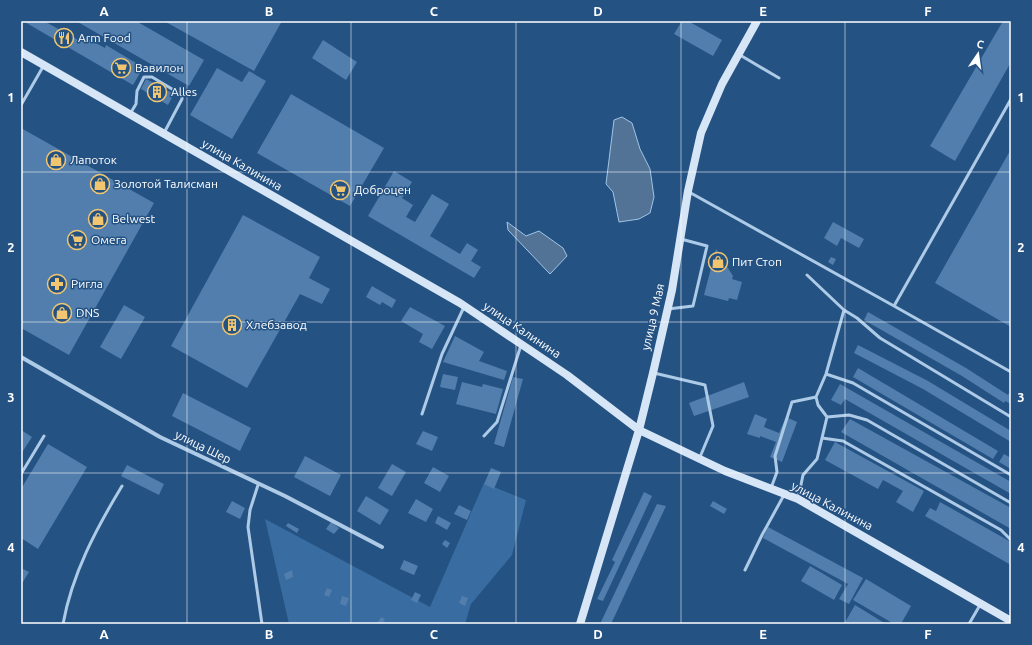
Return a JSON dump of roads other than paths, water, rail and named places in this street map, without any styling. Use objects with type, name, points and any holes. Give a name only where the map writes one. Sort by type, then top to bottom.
[{"type":"street","name":"улица 9 Мая","points":[[580,624],[639,430],[668,309],[695,156],[706,121],[719,90],[757,21]]},
{"type":"street","name":"улица Калинина","points":[[21,52],[465,306],[567,374],[639,430],[725,471],[798,499],[1011,620]]},
{"type":"street","name":"улица Шер","points":[[21,357],[160,438],[284,496],[382,547]]},
{"type":"lane","points":[[738,54],[779,78]]},
{"type":"lane","points":[[21,105],[44,65]]},
{"type":"lane","points":[[130,114],[136,104],[137,91],[144,77],[152,77],[182,95],[182,98],[164,133]]},
{"type":"lane","points":[[894,306],[1011,99]]},
{"type":"lane","points":[[688,191],[1011,372]]},
{"type":"lane","points":[[668,309],[693,306],[707,246],[681,239]]},
{"type":"lane","points":[[807,275],[844,310],[857,318],[880,338],[1011,417]]},
{"type":"lane","points":[[422,414],[442,354],[465,306]]},
{"type":"lane","points":[[827,417],[818,405],[816,397],[826,374],[844,310]]},
{"type":"lane","points":[[484,436],[497,422],[521,344]]},
{"type":"lane","points":[[653,373],[705,385],[713,426],[699,459]]},
{"type":"lane","points":[[826,374],[853,383],[1011,475]]},
{"type":"lane","points":[[771,488],[777,472],[775,456],[792,402],[816,397]]},
{"type":"lane","points":[[827,417],[849,415],[867,420],[1011,503]]},
{"type":"lane","points":[[798,499],[804,475],[817,459],[827,417]]},
{"type":"lane","points":[[21,474],[44,436]]},
{"type":"lane","points":[[822,438],[843,441],[1001,530],[1011,540]]},
{"type":"lane","points":[[258,485],[250,510],[248,527],[262,624]]},
{"type":"lane","points":[[63,624],[67,600],[76,576],[104,516],[122,486]]},
{"type":"lane","points":[[745,570],[762,535],[785,494]]},
{"type":"lane","points":[[969,624],[981,604]]},
{"type":"place","name":"Arm Food","points":[[64,38]]},
{"type":"place","name":"Вавилон","points":[[121,68]]},
{"type":"place","name":"Alles","points":[[157,92]]},
{"type":"place","name":"Лапоток","points":[[56,160]]},
{"type":"place","name":"Золотой Талисман","points":[[100,184]]},
{"type":"place","name":"Доброцен","points":[[340,190]]},
{"type":"place","name":"Belwest","points":[[98,219]]},
{"type":"place","name":"Омега","points":[[77,240]]},
{"type":"place","name":"Пит Стоп","points":[[718,262]]},
{"type":"place","name":"Ригла","points":[[57,284]]},
{"type":"place","name":"DNS","points":[[62,313]]},
{"type":"place","name":"Хлебзавод","points":[[232,325]]}]
